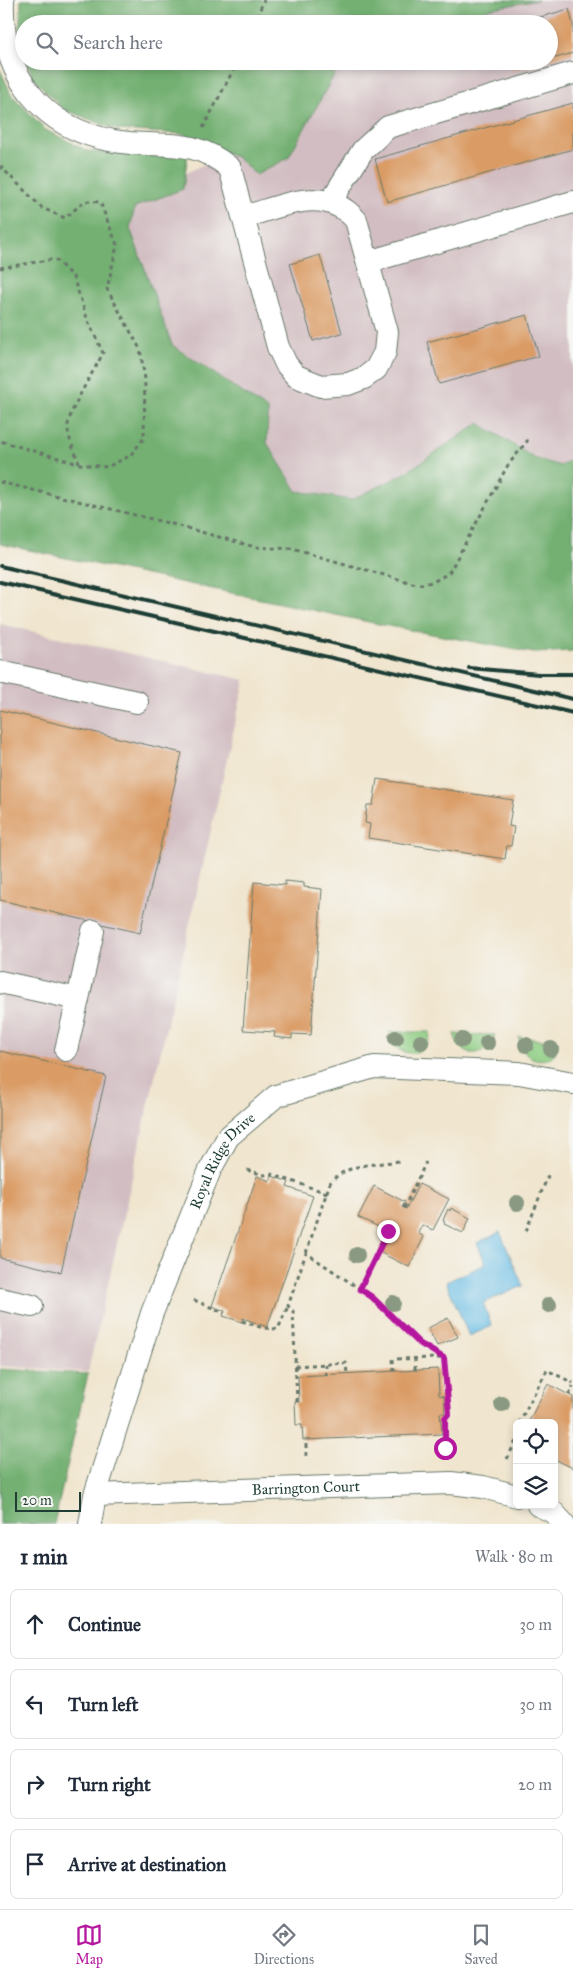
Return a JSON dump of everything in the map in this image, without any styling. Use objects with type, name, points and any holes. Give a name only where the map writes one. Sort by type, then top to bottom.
[{"type":"street","points":[[4,0],[4,30],[10,59],[15,67]]},
{"type":"street","points":[[17,70],[32,96],[50,115],[63,124],[88,134],[113,140],[193,146],[214,154],[230,168],[278,347],[286,364],[296,376],[306,382],[321,386],[348,384],[364,378],[376,369],[385,352],[388,332],[356,220],[347,210],[331,201],[316,199],[244,217]]},
{"type":"street","points":[[331,201],[363,150],[388,127],[573,73]]},
{"type":"street","points":[[368,262],[573,202]]},
{"type":"street","points":[[0,672],[137,702]]},
{"type":"street","points":[[66,1050],[93,931]]},
{"type":"street","points":[[0,982],[78,999]]},
{"type":"street","name":"Royal Ridge Drive","points":[[90,1524],[95,1495],[152,1312],[205,1183],[228,1137],[276,1096],[374,1067],[519,1073],[573,1083]]},
{"type":"street","points":[[0,1299],[32,1306]]},
{"type":"street","name":"Barrington Court","points":[[95,1495],[451,1483],[483,1487],[513,1495]]},
{"type":"street","points":[[547,1509],[553,1512],[564,1524]]},
{"type":"path","points":[[258,15],[264,0]]},
{"type":"path","points":[[193,146],[233,70]]},
{"type":"path","points":[[0,166],[42,208],[65,218],[85,201],[100,202],[117,245],[107,289],[140,349],[145,379],[144,438],[130,456],[107,467],[79,464],[0,441]]},
{"type":"path","points":[[0,268],[55,259],[73,278],[88,321],[103,353],[92,378],[72,409],[67,429],[79,464]]},
{"type":"path","points":[[0,482],[172,524],[255,547],[292,549],[416,584],[427,584],[439,580],[450,571],[508,465],[528,440]]},
{"type":"path","points":[[242,1321],[263,1328],[278,1329],[288,1306],[330,1183],[338,1174],[350,1168],[399,1161]]},
{"type":"path","points":[[404,1208],[426,1162]]},
{"type":"path","points":[[247,1170],[264,1175],[271,1174],[327,1193]]},
{"type":"path","points":[[526,1231],[549,1172]]},
{"type":"path","points":[[360,1289],[388,1231]]},
{"type":"path","points":[[306,1253],[372,1297],[419,1343],[444,1358]]},
{"type":"path","points":[[194,1300],[224,1313]]},
{"type":"path","points":[[288,1306],[293,1310],[297,1402]]},
{"type":"path","points":[[414,1358],[415,1370]]},
{"type":"path","points":[[394,1371],[393,1359],[444,1358]]},
{"type":"path","points":[[444,1358],[449,1413],[445,1418],[445,1448]]},
{"type":"path","points":[[295,1366],[346,1363],[347,1374]]},
{"type":"path","points":[[326,1364],[326,1375]]},
{"type":"path","points":[[521,1419],[547,1370],[573,1384],[569,1395]]},
{"type":"path","points":[[306,1440],[306,1456]]},
{"type":"path","points":[[507,1459],[513,1447]]},
{"type":"shaded area","points":[[466,0],[573,0],[573,644],[245,571],[117,208],[208,162],[277,70],[558,70],[558,15],[415,15]]},
{"type":"shaded area","points":[[0,624],[245,680],[88,1372],[0,1366]]},
{"type":"green space","points":[[21,0],[538,0],[488,9],[482,15],[20,15]]},
{"type":"green space","points":[[0,69],[11,94],[46,130],[88,151],[148,156],[188,154],[183,189],[135,207],[130,228],[172,345],[268,410],[267,443],[297,491],[351,500],[402,475],[479,423],[534,458],[561,466],[573,458],[573,651],[534,653],[383,625],[0,544]]},
{"type":"green space","points":[[30,70],[337,70],[288,158],[256,175],[238,158],[183,134],[117,130],[63,109],[33,78]]},
{"type":"green space","points":[[390,1032],[430,1032],[429,1041],[419,1051],[412,1053],[404,1052],[393,1042]]},
{"type":"green space","points":[[454,1034],[495,1035],[489,1047],[483,1051],[470,1053],[458,1045]]},
{"type":"green space","points":[[519,1037],[557,1042],[557,1049],[548,1059],[533,1058],[522,1047]]},
{"type":"green space","points":[[0,1369],[88,1374],[54,1524],[0,1524]]},
{"type":"water","points":[[500,1232],[523,1286],[483,1303],[492,1326],[469,1336],[446,1282],[486,1264],[477,1243]]},
{"type":"building","points":[[569,9],[573,24],[573,53],[558,57],[558,15],[548,15]]},
{"type":"building","points":[[573,103],[573,149],[387,202],[375,159]]},
{"type":"building","points":[[320,255],[342,333],[313,341],[290,264]]},
{"type":"building","points":[[527,315],[539,356],[439,384],[427,342]]},
{"type":"building","points":[[0,710],[182,753],[140,933],[0,900]]},
{"type":"building","points":[[377,779],[513,800],[509,826],[514,827],[511,846],[507,846],[505,859],[368,838],[370,824],[365,823],[367,805],[373,805]]},
{"type":"building","points":[[285,881],[304,883],[304,887],[322,889],[311,1035],[292,1034],[292,1039],[274,1037],[275,1032],[243,1030],[254,882],[285,885]]},
{"type":"building","points":[[0,1051],[106,1076],[61,1272],[0,1258]]},
{"type":"building","points":[[257,1176],[270,1181],[272,1176],[289,1182],[287,1187],[313,1196],[267,1327],[243,1318],[242,1322],[223,1316],[225,1311],[212,1306]]},
{"type":"building","points":[[419,1184],[449,1199],[433,1230],[422,1225],[418,1233],[424,1237],[409,1267],[379,1252],[389,1232],[358,1217],[374,1186],[405,1202],[402,1207],[406,1209]]},
{"type":"building","points":[[451,1208],[470,1218],[463,1233],[444,1224],[445,1221],[443,1220],[448,1209],[450,1211]]},
{"type":"building","points":[[448,1318],[458,1337],[437,1346],[428,1328]]},
{"type":"building","points":[[438,1369],[439,1395],[444,1396],[445,1413],[440,1413],[442,1434],[303,1440],[302,1425],[296,1425],[295,1402],[299,1402],[298,1376]]},
{"type":"building","points":[[548,1384],[573,1397],[573,1468],[558,1461],[558,1419],[530,1419]]},
{"type":"railway","points":[[0,566],[573,699]]},
{"type":"railway","points":[[0,582],[573,713]]},
{"type":"railway","points":[[469,668],[539,674],[573,674]]},
{"type":"route","points":[[388,1231],[360,1289],[372,1297],[419,1343],[444,1358],[449,1413],[445,1418],[445,1448]]}]
